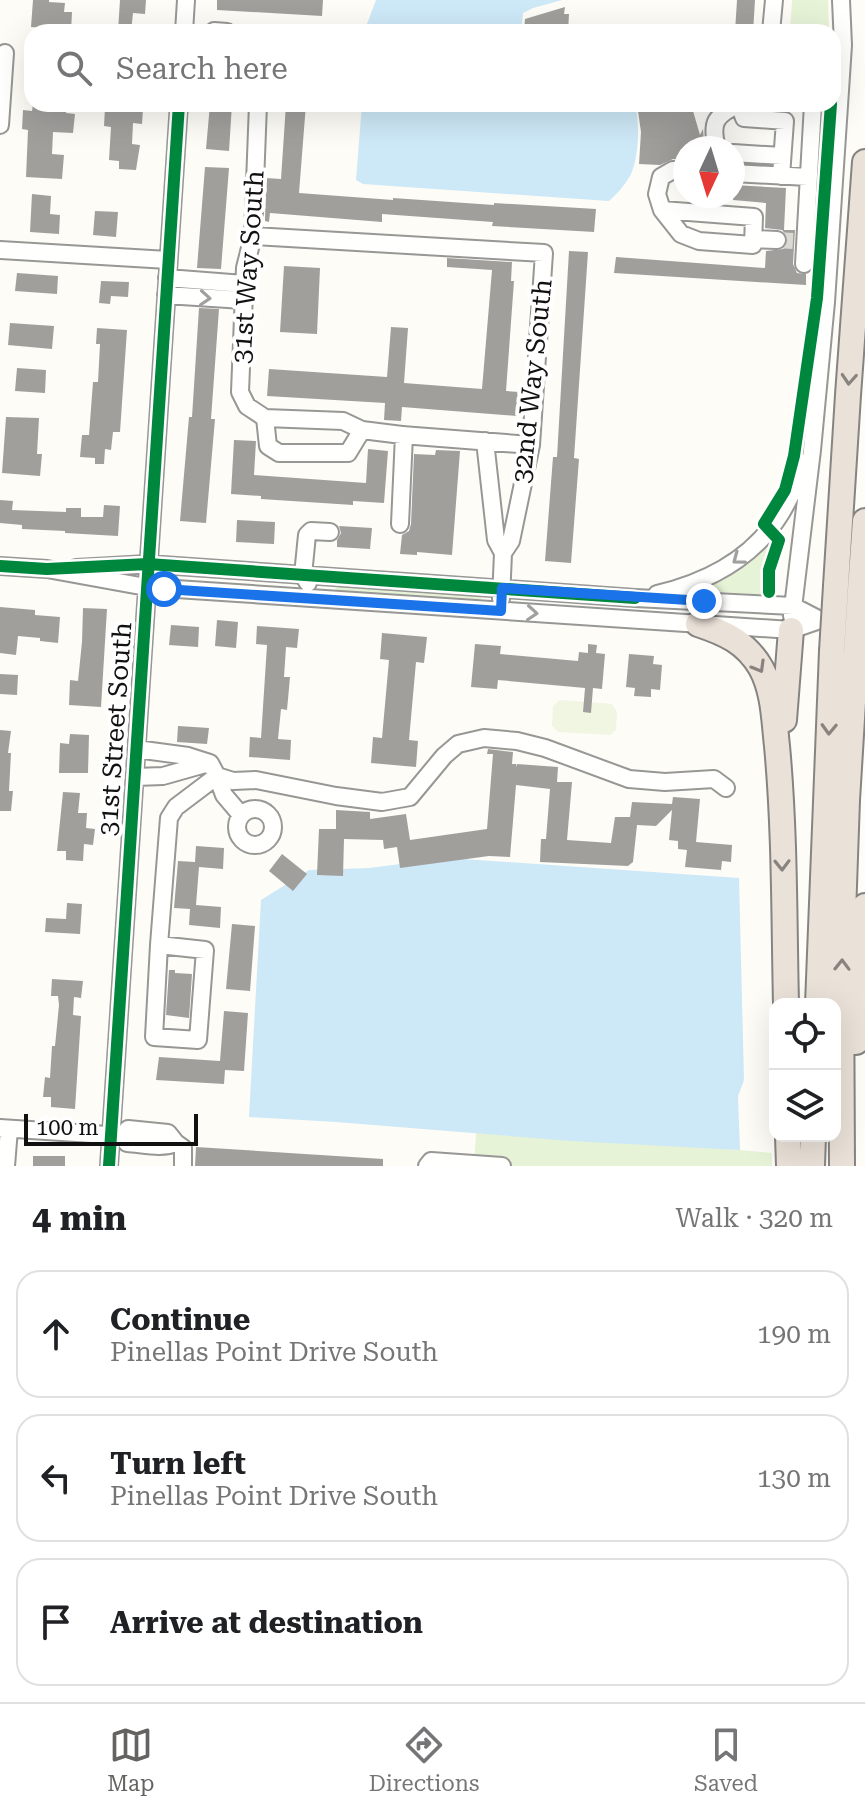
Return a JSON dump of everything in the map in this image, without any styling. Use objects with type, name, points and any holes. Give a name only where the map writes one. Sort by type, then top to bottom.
[{"type":"highway","points":[[818,998],[848,587],[848,395],[865,162]]},
{"type":"highway","points":[[848,587],[865,521]]},
{"type":"highway","points":[[786,998],[781,787],[792,618]]},
{"type":"highway","points":[[698,624],[725,633],[737,641],[761,669],[773,706],[781,787]]},
{"type":"highway","points":[[842,1166],[842,956],[847,800],[844,652]]},
{"type":"highway","points":[[842,1127],[853,1091],[865,906]]},
{"type":"highway","points":[[788,1142],[789,1166]]},
{"type":"highway","points":[[812,1166],[813,1142]]},
{"type":"street","points":[[184,24],[186,0]]},
{"type":"street","points":[[772,24],[774,0]]},
{"type":"street","points":[[841,0],[841,73]]},
{"type":"street","points":[[0,125],[5,53]]},
{"type":"street","name":"31st Street South","points":[[109,1166],[116,1136],[136,749],[178,112]]},
{"type":"street","name":"31st Way South","points":[[258,112],[253,236],[245,268],[240,392],[247,406],[265,418]]},
{"type":"street","points":[[714,136],[716,119],[723,112]]},
{"type":"street","points":[[742,112],[744,118],[785,121],[781,176]]},
{"type":"street","points":[[804,264],[792,241],[808,177],[812,112]]},
{"type":"street","points":[[792,618],[826,302],[838,112]]},
{"type":"street","points":[[811,128],[837,130]]},
{"type":"street","points":[[745,154],[782,156]]},
{"type":"street","points":[[662,210],[754,217],[753,245],[699,241],[681,234],[662,210],[657,194],[661,177],[673,170]]},
{"type":"street","points":[[745,174],[808,177]]},
{"type":"street","name":"32nd Way South","points":[[253,236],[544,253],[531,445],[511,541],[503,553]]},
{"type":"street","points":[[753,239],[792,241]]},
{"type":"street","points":[[0,250],[168,260]]},
{"type":"street","points":[[166,287],[244,292]]},
{"type":"street","points":[[362,430],[348,453],[279,453],[268,446],[265,418],[343,421],[362,430],[531,445]]},
{"type":"street","points":[[400,524],[404,435]]},
{"type":"street","name":"32nd Way South","points":[[485,441],[496,540],[503,553],[501,611]]},
{"type":"street","points":[[635,598],[694,583],[742,557],[781,513],[812,450]]},
{"type":"street","points":[[494,522],[515,523]]},
{"type":"street","points":[[316,599],[303,575],[307,535],[311,531],[330,532]]},
{"type":"street","points":[[0,566],[47,569],[148,564],[613,596],[792,618],[865,623]]},
{"type":"street","points":[[47,569],[146,587],[316,599],[698,624],[792,618]]},
{"type":"street","points":[[613,596],[628,619]]},
{"type":"street","points":[[136,749],[188,756],[233,781],[256,780],[382,802],[410,797],[458,744],[484,738],[545,748],[629,779],[665,782],[714,779],[726,788]]},
{"type":"street","points":[[135,777],[214,770]]},
{"type":"street","points":[[214,770],[224,795],[241,815]]},
{"type":"street","points":[[159,945],[205,950],[198,1040],[154,1037],[159,945],[169,818],[176,807],[214,770]]},
{"type":"street","points":[[6,1166],[4,1128],[116,1136],[127,1143],[168,1146],[176,1143],[183,1148],[183,1166]]},
{"type":"street","points":[[429,1164],[502,1166]]},
{"type":"green space","points":[[792,0],[828,0],[829,24],[790,24]]},
{"type":"green space","points":[[773,538],[776,541],[766,569],[766,595],[702,591],[740,568]]},
{"type":"green space","points":[[342,585],[477,594],[482,598],[477,602],[342,593],[335,589]]},
{"type":"green space","points":[[560,700],[612,704],[617,712],[616,730],[610,735],[559,732],[552,726],[553,706]]},
{"type":"green space","points":[[476,1133],[772,1153],[772,1166],[474,1166]]},
{"type":"water","points":[[376,0],[562,0],[523,13],[522,24],[367,24]]},
{"type":"water","points":[[361,112],[637,112],[637,151],[633,169],[628,180],[609,201],[363,184],[356,180]]},
{"type":"water","points":[[448,858],[739,878],[744,1080],[738,1096],[740,1150],[249,1117],[261,900],[309,870],[369,868]]},
{"type":"building","points":[[33,0],[65,3],[64,12],[72,12],[71,24],[31,24]]},
{"type":"building","points":[[120,0],[146,0],[145,14],[133,13],[132,24],[118,24]]},
{"type":"building","points":[[217,0],[323,0],[322,16],[217,10]]},
{"type":"building","points":[[737,0],[755,0],[754,24],[736,24]]},
{"type":"building","points":[[565,7],[564,14],[569,14],[568,24],[525,24],[525,19]]},
{"type":"building","points":[[23,110],[75,114],[73,133],[53,132],[52,154],[64,155],[62,179],[26,177],[28,130],[22,129]]},
{"type":"building","points":[[105,112],[143,112],[142,124],[133,123],[132,144],[140,145],[136,170],[119,169],[119,161],[109,160],[111,127],[104,126]]},
{"type":"building","points":[[209,112],[231,112],[229,151],[206,149]]},
{"type":"building","points":[[285,112],[305,112],[299,193],[596,209],[594,232],[492,226],[493,222],[382,214],[382,222],[270,213],[269,222],[265,221],[266,178],[281,179]]},
{"type":"building","points":[[638,112],[693,112],[700,135],[703,129],[704,136],[673,136],[673,159],[660,165],[639,164],[641,132]]},
{"type":"building","points":[[205,167],[229,168],[221,269],[197,268]]},
{"type":"building","points":[[745,186],[786,188],[784,230],[795,230],[793,264],[797,273],[806,274],[806,285],[614,273],[616,257],[765,268],[766,251],[783,249],[787,245],[787,236],[782,230],[765,228],[766,203],[745,201]]},
{"type":"building","points":[[32,194],[51,196],[50,214],[60,215],[59,234],[30,232]]},
{"type":"building","points":[[95,211],[118,212],[116,237],[93,235]]},
{"type":"building","points":[[569,251],[588,252],[574,458],[579,459],[571,563],[545,561],[553,457],[557,457]]},
{"type":"building","points":[[447,258],[512,262],[511,281],[514,281],[506,391],[519,392],[517,416],[402,407],[401,421],[384,420],[385,403],[267,396],[269,369],[387,377],[391,327],[408,328],[404,383],[482,389],[492,270],[447,267]]},
{"type":"building","points":[[284,266],[320,268],[317,334],[280,332]]},
{"type":"building","points":[[17,273],[58,276],[57,294],[15,291]]},
{"type":"building","points":[[101,281],[129,282],[128,297],[111,296],[110,304],[99,303]]},
{"type":"building","points":[[199,308],[219,309],[211,419],[215,419],[206,523],[180,521],[189,417],[192,417]]},
{"type":"building","points":[[10,323],[54,326],[52,349],[8,345]]},
{"type":"building","points":[[97,328],[127,330],[120,432],[113,432],[111,450],[105,449],[104,464],[95,464],[95,458],[80,457],[82,435],[89,435],[93,382],[98,382],[100,344],[96,344]]},
{"type":"building","points":[[17,368],[46,370],[45,393],[15,391]]},
{"type":"building","points":[[6,417],[39,418],[37,454],[42,454],[40,476],[2,473]]},
{"type":"building","points":[[234,440],[256,441],[254,475],[366,483],[368,449],[388,451],[384,503],[353,501],[353,505],[231,494]]},
{"type":"building","points":[[436,450],[460,451],[452,555],[400,554],[402,535],[409,531],[411,524],[414,454],[435,455]]},
{"type":"building","points":[[0,500],[13,501],[12,510],[66,512],[66,508],[81,508],[81,517],[103,517],[104,505],[120,506],[118,536],[22,529],[22,525],[0,523]]},
{"type":"building","points":[[237,520],[275,522],[274,544],[236,542]]},
{"type":"building","points":[[339,526],[372,528],[370,549],[337,547],[341,533]]},
{"type":"building","points":[[0,607],[35,610],[35,615],[60,617],[58,643],[18,636],[16,655],[0,653]]},
{"type":"building","points":[[83,608],[107,609],[101,707],[69,705],[70,680],[78,681]]},
{"type":"building","points":[[217,620],[238,622],[236,648],[215,646]]},
{"type":"building","points":[[171,625],[199,627],[198,647],[169,645]]},
{"type":"building","points":[[257,626],[299,629],[297,648],[286,647],[284,677],[290,677],[287,710],[281,709],[278,739],[291,740],[290,760],[249,757],[250,737],[261,738],[267,645],[256,644]]},
{"type":"building","points":[[382,633],[427,637],[424,663],[416,662],[409,740],[418,741],[416,767],[371,763],[373,737],[382,738],[389,660],[380,659]]},
{"type":"building","points":[[475,644],[501,646],[500,654],[578,661],[579,652],[588,653],[588,644],[597,645],[596,653],[605,654],[602,689],[593,688],[591,713],[583,712],[585,688],[498,680],[497,689],[471,687]]},
{"type":"building","points":[[629,654],[654,656],[653,664],[662,665],[660,690],[651,689],[651,697],[634,696],[635,688],[626,687]]},
{"type":"building","points":[[0,674],[18,675],[17,695],[0,694]]},
{"type":"building","points":[[178,726],[209,728],[207,744],[177,742]]},
{"type":"building","points":[[0,730],[11,731],[8,753],[11,753],[9,791],[13,791],[11,811],[0,811]]},
{"type":"building","points":[[70,734],[89,735],[88,773],[59,773],[60,743],[69,744]]},
{"type":"building","points":[[488,749],[513,752],[512,764],[516,767],[517,764],[558,767],[557,782],[572,782],[567,840],[611,843],[615,817],[630,817],[632,802],[672,804],[673,797],[700,799],[696,842],[732,845],[731,862],[722,861],[721,870],[685,867],[687,850],[678,849],[678,841],[669,840],[672,810],[656,826],[637,825],[633,862],[628,866],[540,862],[541,839],[546,839],[550,789],[516,785],[510,857],[489,856],[400,868],[397,847],[384,849],[383,840],[344,839],[343,876],[317,875],[319,829],[336,829],[336,810],[370,812],[370,819],[406,814],[410,840],[487,829],[493,754],[487,754]]},
{"type":"building","points":[[63,792],[80,793],[78,813],[87,813],[86,828],[95,829],[93,845],[84,844],[83,861],[66,860],[66,851],[57,851]]},
{"type":"building","points":[[196,846],[224,848],[223,869],[199,867],[196,905],[221,907],[220,928],[189,925],[190,909],[174,908],[178,861],[195,862]]},
{"type":"building","points":[[282,854],[307,874],[293,891],[269,871]]},
{"type":"building","points":[[67,903],[82,904],[80,934],[45,932],[46,918],[66,919]]},
{"type":"building","points":[[232,924],[255,926],[250,991],[226,989]]},
{"type":"building","points":[[169,970],[192,974],[189,1018],[166,1015]]},
{"type":"building","points":[[52,979],[83,981],[81,998],[74,997],[73,1015],[81,1016],[75,1109],[51,1107],[51,1097],[43,1097],[45,1077],[50,1078],[59,1005],[58,996],[51,996]]},
{"type":"building","points":[[224,1011],[248,1013],[244,1071],[225,1070],[224,1084],[156,1080],[159,1057],[220,1061]]},
{"type":"building","points":[[196,1147],[383,1159],[383,1166],[195,1166]]},
{"type":"building","points":[[33,1156],[65,1156],[65,1166],[33,1166]]},
{"type":"tunnel","points":[[777,240],[794,241]]},
{"type":"cycle path","points":[[109,1166],[178,112]]},
{"type":"cycle path","points":[[769,592],[769,570],[779,540],[764,524],[785,490],[794,456],[817,298],[830,112]]},
{"type":"cycle path","points":[[0,566],[47,569],[148,564],[635,598]]},
{"type":"route","points":[[164,589],[501,611],[502,588],[704,601]]}]
